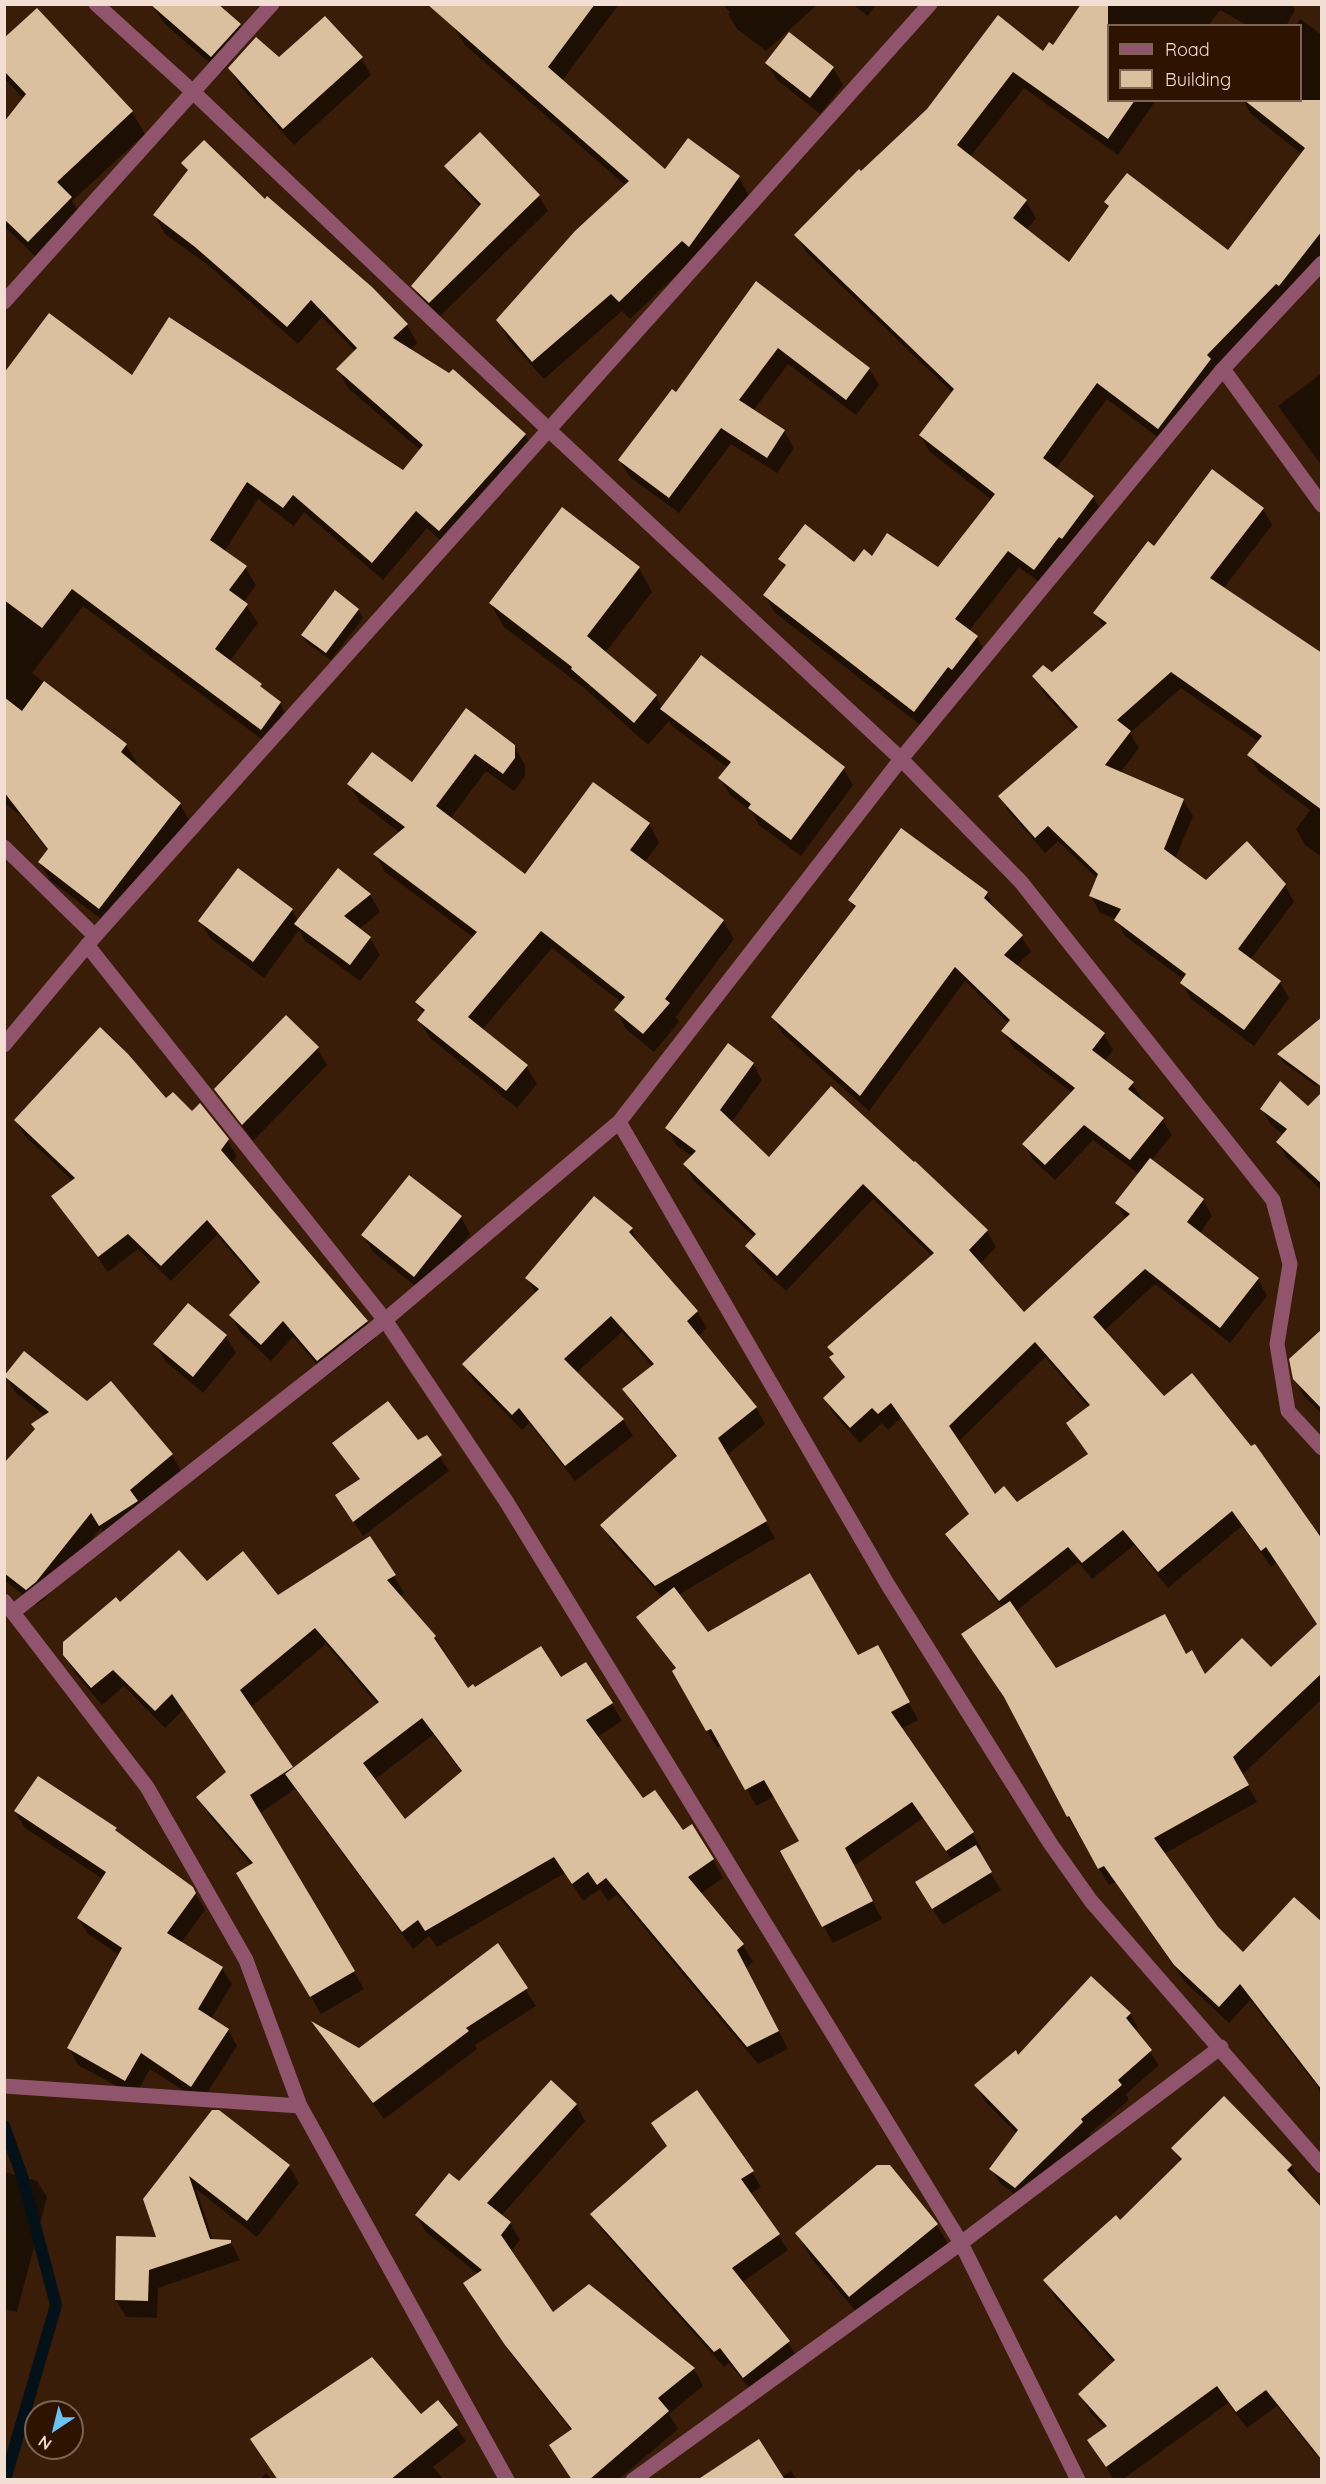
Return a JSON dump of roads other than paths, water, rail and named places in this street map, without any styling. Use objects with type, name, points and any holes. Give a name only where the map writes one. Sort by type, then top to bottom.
[{"type":"street","points":[[96,4],[192,90],[550,431],[901,759],[1021,882],[1272,1200],[1290,1263],[1277,1344],[1288,1411],[1322,1448]]},
{"type":"street","points":[[4,302],[192,90],[272,4]]},
{"type":"street","points":[[4,1045],[91,940],[550,431],[930,4]]},
{"type":"street","points":[[507,2480],[300,2106],[246,1960],[147,1787],[9,1607],[385,1320],[619,1122],[901,759],[1223,369],[1322,263]]},
{"type":"street","points":[[1223,369],[1322,505]]},
{"type":"street","points":[[4,847],[91,940],[385,1320],[507,1501],[961,2243],[1078,2480]]},
{"type":"street","points":[[619,1122],[888,1585],[1050,1843],[1091,1901],[1221,2047],[1322,2166]]},
{"type":"street","points":[[633,2480],[961,2243],[1221,2047]]},
{"type":"street","points":[[4,2086],[300,2106]]},
{"type":"waterway","points":[[4,2126],[22,2176],[56,2305],[5,2480]]}]
